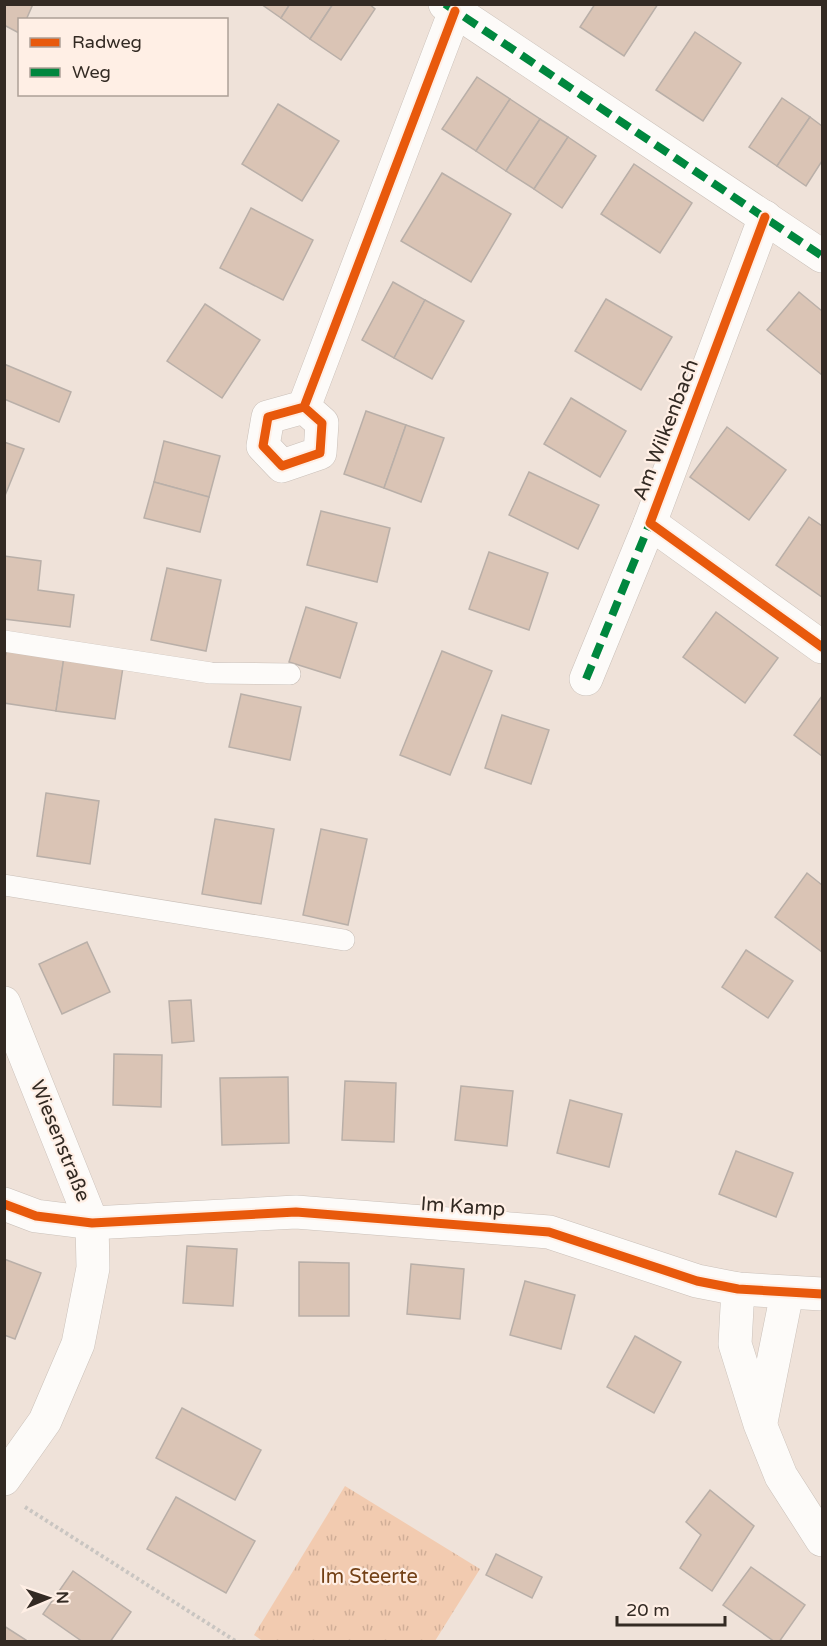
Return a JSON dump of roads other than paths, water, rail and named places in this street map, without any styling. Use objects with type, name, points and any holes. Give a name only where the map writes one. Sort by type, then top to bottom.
[{"type":"street","points":[[304,407],[450,8],[822,256]]},
{"type":"street","name":"Am Wilkenbach","points":[[586,679],[650,523],[765,217]]},
{"type":"street","name":"Am Wilkenbach","points":[[650,523],[822,647]]},
{"type":"street","name":"Wiesenstraße","points":[[4,1003],[92,1223],[93,1268],[78,1344],[45,1421],[4,1479]]},
{"type":"street","name":"Im Kamp","points":[[4,1204],[36,1216],[92,1223],[296,1212],[549,1232],[697,1281],[738,1289],[822,1294]]},
{"type":"street","points":[[738,1289],[735,1344],[760,1424],[781,1476],[822,1540]]},
{"type":"street","points":[[760,1424],[787,1293]]},
{"type":"lane","points":[[4,641],[211,673],[290,674]]},
{"type":"lane","points":[[4,885],[345,940]]},
{"type":"park label","name":"Im Steerte","points":[[369,1577]]}]
